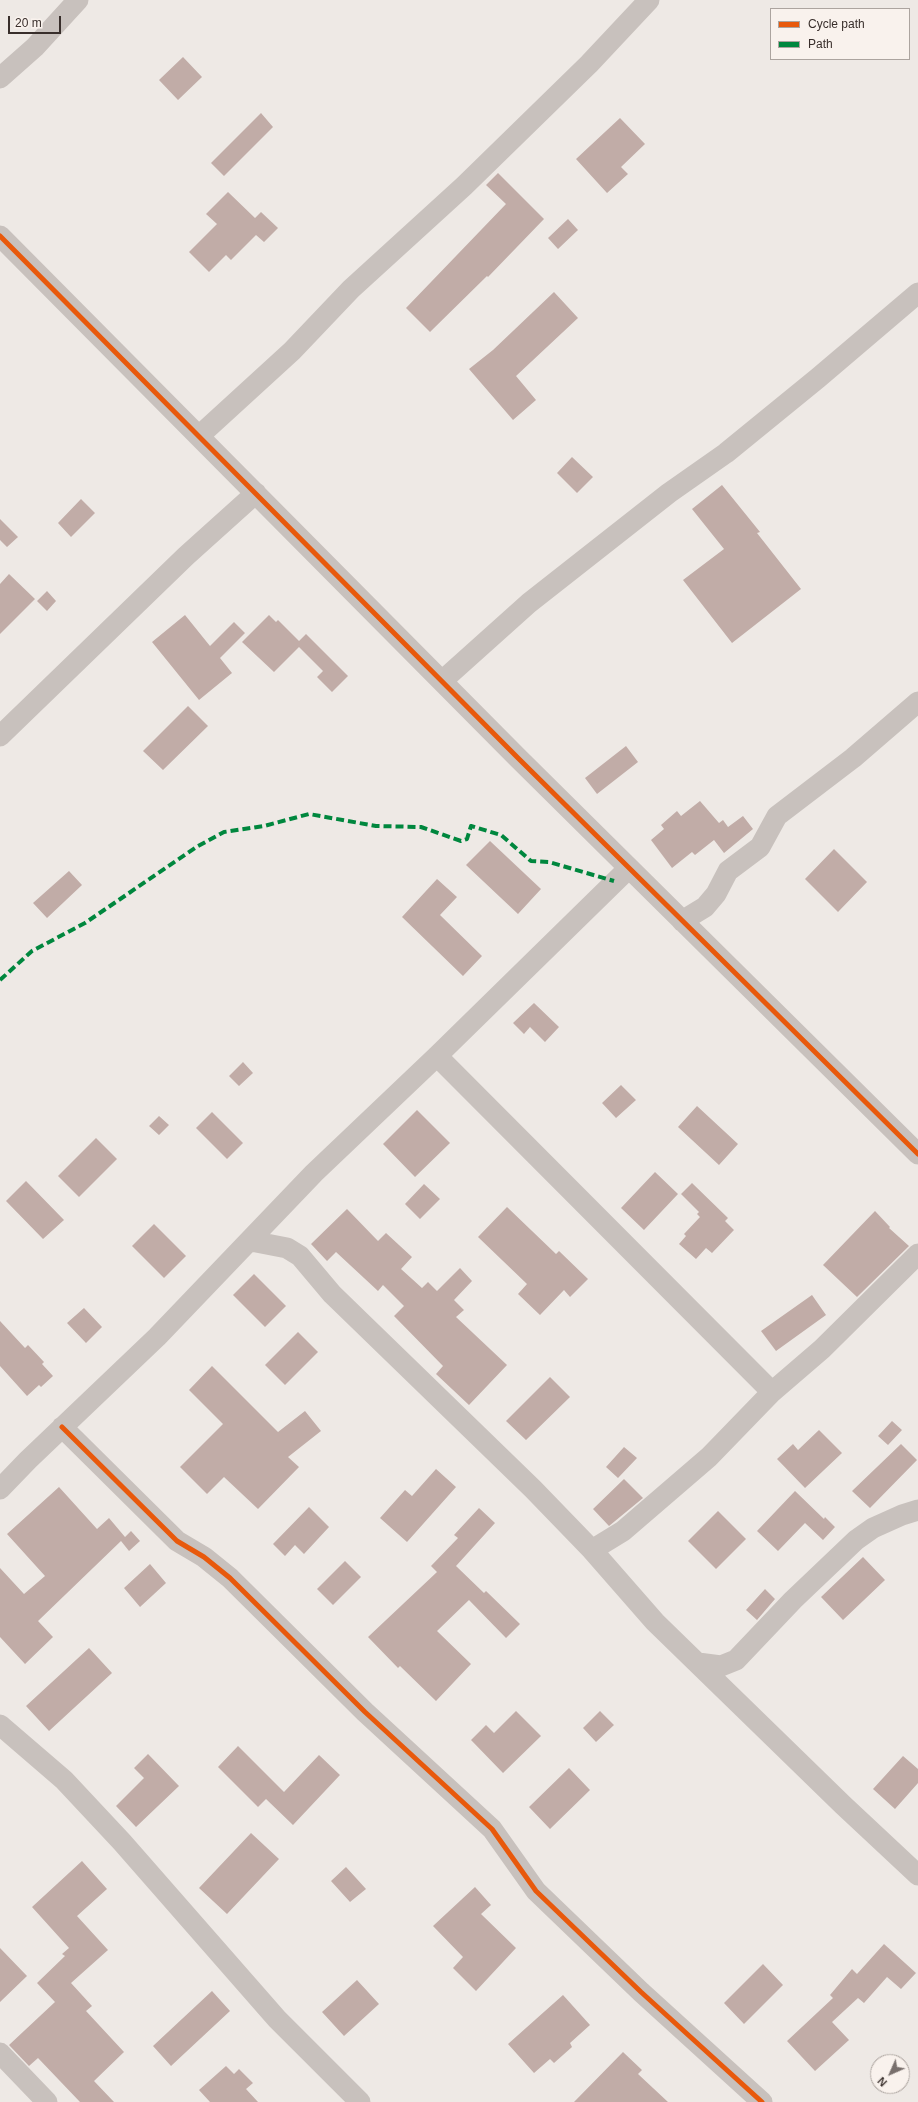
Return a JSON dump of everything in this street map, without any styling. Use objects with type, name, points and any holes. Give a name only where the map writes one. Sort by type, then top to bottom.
[{"type":"street","points":[[0,78],[35,47],[78,0]]},
{"type":"street","points":[[199,436],[292,351],[351,289],[469,181],[589,64],[649,0]]},
{"type":"street","points":[[0,236],[442,681],[918,1154]]},
{"type":"street","points":[[442,681],[530,603],[669,493],[726,453],[818,378],[918,293]]},
{"type":"street","points":[[0,736],[186,556],[256,493]]},
{"type":"street","points":[[682,920],[704,908],[716,894],[728,871],[760,847],[777,816],[853,758],[918,702]]},
{"type":"street","points":[[0,1489],[62,1427],[157,1337],[251,1241],[314,1173],[437,1056],[629,868]]},
{"type":"street","points":[[437,1056],[772,1392]]},
{"type":"street","points":[[251,1241],[286,1248],[300,1256],[332,1294],[533,1489],[592,1550],[655,1622],[842,1805],[918,1875]]},
{"type":"street","points":[[592,1550],[623,1531],[709,1457],[772,1392],[822,1349],[918,1254]]},
{"type":"street","points":[[62,1427],[177,1541],[204,1557],[230,1578],[365,1712],[492,1829],[536,1891],[641,1992],[762,2102]]},
{"type":"street","points":[[698,1663],[721,1666],[736,1660],[792,1600],[856,1540],[873,1528],[902,1515],[918,1510]]},
{"type":"street","points":[[0,1725],[64,1780],[122,1842],[277,2019],[360,2102]]},
{"type":"street","points":[[0,2053],[47,2102]]},
{"type":"building","points":[[183,57],[202,77],[178,100],[159,80]]},
{"type":"building","points":[[261,113],[273,127],[224,176],[211,163]]},
{"type":"building","points":[[620,118],[645,144],[621,167],[628,174],[607,193],[576,159]]},
{"type":"building","points":[[498,173],[544,219],[488,277],[487,276],[430,332],[406,308],[506,204],[486,185]]},
{"type":"building","points":[[228,192],[255,218],[261,212],[278,228],[264,242],[256,235],[231,260],[226,255],[209,272],[189,252],[217,224],[206,214]]},
{"type":"building","points":[[568,219],[578,230],[558,249],[548,238]]},
{"type":"building","points":[[554,292],[578,318],[516,376],[536,400],[513,420],[469,369],[493,350]]},
{"type":"building","points":[[572,457],[593,477],[577,493],[557,473]]},
{"type":"building","points":[[722,485],[760,532],[757,533],[801,589],[732,643],[683,580],[724,549],[692,509]]},
{"type":"building","points":[[81,499],[95,513],[71,537],[58,523]]},
{"type":"building","points":[[0,519],[18,537],[7,547],[0,540]]},
{"type":"building","points":[[9,574],[35,599],[0,634],[0,584]]},
{"type":"building","points":[[47,591],[56,601],[47,611],[37,601]]},
{"type":"building","points":[[185,615],[210,646],[234,622],[245,633],[220,658],[232,673],[199,700],[152,642]]},
{"type":"building","points":[[269,615],[276,622],[278,620],[299,641],[306,634],[348,676],[332,692],[317,677],[323,671],[299,647],[274,672],[242,642]]},
{"type":"building","points":[[188,706],[208,726],[163,770],[143,751]]},
{"type":"building","points":[[626,746],[638,762],[597,794],[585,778]]},
{"type":"building","points":[[700,801],[719,823],[723,820],[728,827],[743,816],[753,829],[724,853],[714,840],[695,855],[692,852],[672,868],[651,840],[664,829],[661,825],[677,811],[681,816]]},
{"type":"building","points":[[490,841],[541,889],[518,914],[466,865]]},
{"type":"building","points":[[834,849],[867,882],[838,912],[805,879]]},
{"type":"building","points":[[69,871],[82,885],[47,918],[33,903]]},
{"type":"building","points":[[437,879],[457,897],[440,915],[482,956],[463,976],[402,917]]},
{"type":"building","points":[[534,1003],[559,1027],[545,1042],[530,1027],[524,1034],[513,1023]]},
{"type":"building","points":[[243,1062],[253,1073],[239,1086],[229,1076]]},
{"type":"building","points":[[621,1085],[636,1100],[616,1118],[602,1103]]},
{"type":"building","points":[[697,1106],[738,1144],[719,1165],[678,1127]]},
{"type":"building","points":[[417,1110],[450,1143],[415,1177],[383,1144]]},
{"type":"building","points":[[212,1112],[243,1143],[227,1159],[196,1128]]},
{"type":"building","points":[[159,1116],[169,1125],[159,1135],[149,1126]]},
{"type":"building","points":[[96,1138],[117,1159],[79,1197],[58,1176]]},
{"type":"building","points":[[655,1172],[678,1194],[644,1230],[621,1208]]},
{"type":"building","points":[[26,1181],[64,1220],[43,1239],[6,1201]]},
{"type":"building","points":[[692,1183],[728,1218],[725,1221],[734,1230],[712,1253],[706,1248],[696,1259],[679,1244],[686,1236],[684,1234],[700,1217],[697,1214],[699,1212],[681,1194]]},
{"type":"building","points":[[424,1184],[440,1199],[420,1219],[405,1204]]},
{"type":"building","points":[[507,1207],[556,1254],[559,1251],[588,1279],[570,1297],[564,1290],[540,1315],[518,1294],[527,1284],[478,1237]]},
{"type":"building","points":[[347,1209],[378,1241],[386,1233],[412,1257],[401,1269],[422,1288],[428,1282],[437,1291],[460,1268],[472,1281],[454,1300],[464,1310],[456,1317],[507,1365],[469,1405],[436,1374],[443,1366],[394,1316],[404,1306],[383,1285],[378,1291],[336,1252],[327,1261],[311,1244]]},
{"type":"building","points":[[875,1211],[890,1227],[889,1228],[909,1246],[857,1297],[823,1265]]},
{"type":"building","points":[[154,1224],[186,1256],[164,1278],[132,1246]]},
{"type":"building","points":[[254,1274],[286,1306],[265,1327],[233,1295]]},
{"type":"building","points":[[812,1295],[826,1315],[776,1351],[761,1331]]},
{"type":"building","points":[[84,1308],[102,1327],[86,1343],[67,1323]]},
{"type":"building","points":[[0,1321],[25,1348],[28,1345],[44,1362],[42,1364],[53,1376],[41,1387],[39,1385],[27,1396],[0,1366]]},
{"type":"building","points":[[298,1332],[318,1352],[285,1385],[265,1365]]},
{"type":"building","points":[[212,1366],[278,1432],[305,1411],[321,1431],[288,1457],[299,1467],[258,1509],[224,1477],[207,1494],[180,1467],[223,1424],[189,1390]]},
{"type":"building","points":[[550,1377],[570,1397],[526,1440],[506,1421]]},
{"type":"building","points":[[892,1421],[902,1430],[888,1445],[878,1436]]},
{"type":"building","points":[[819,1430],[842,1453],[805,1488],[777,1459],[793,1444],[798,1450]]},
{"type":"building","points":[[901,1444],[917,1460],[870,1508],[852,1491]]},
{"type":"building","points":[[624,1447],[637,1458],[618,1478],[606,1467]]},
{"type":"building","points":[[436,1469],[456,1487],[407,1542],[380,1518],[405,1490],[412,1496]]},
{"type":"building","points":[[624,1479],[643,1498],[609,1526],[593,1509]]},
{"type":"building","points":[[59,1487],[97,1529],[109,1518],[125,1537],[131,1531],[140,1541],[129,1551],[121,1541],[38,1621],[53,1637],[25,1664],[0,1637],[0,1568],[24,1594],[45,1576],[7,1534]]},
{"type":"building","points":[[795,1491],[824,1519],[825,1517],[835,1527],[823,1540],[805,1523],[778,1551],[757,1531]]},
{"type":"building","points":[[309,1507],[329,1527],[304,1554],[295,1545],[285,1556],[273,1544]]},
{"type":"building","points":[[479,1508],[495,1523],[456,1566],[484,1593],[486,1591],[520,1624],[506,1638],[469,1600],[437,1631],[471,1664],[436,1701],[400,1666],[398,1668],[368,1637],[437,1572],[431,1566],[458,1538],[454,1535]]},
{"type":"building","points":[[718,1511],[746,1539],[716,1569],[688,1541]]},
{"type":"building","points":[[863,1557],[885,1580],[843,1620],[821,1597]]},
{"type":"building","points":[[345,1561],[361,1577],[333,1605],[317,1589]]},
{"type":"building","points":[[150,1564],[166,1583],[140,1607],[124,1588]]},
{"type":"building","points":[[765,1589],[775,1599],[757,1620],[746,1610]]},
{"type":"building","points":[[89,1648],[112,1673],[49,1731],[26,1706]]},
{"type":"building","points":[[516,1711],[541,1736],[503,1773],[471,1740],[486,1725],[494,1733]]},
{"type":"building","points":[[600,1711],[614,1725],[596,1742],[583,1728]]},
{"type":"building","points":[[238,1746],[284,1792],[319,1755],[340,1775],[293,1825],[266,1799],[258,1807],[218,1767]]},
{"type":"building","points":[[148,1754],[179,1786],[136,1827],[116,1806],[144,1778],[134,1768]]},
{"type":"building","points":[[903,1756],[918,1769],[918,1783],[895,1809],[873,1789]]},
{"type":"building","points":[[569,1768],[590,1790],[550,1829],[529,1807]]},
{"type":"building","points":[[251,1833],[279,1859],[227,1914],[199,1888]]},
{"type":"building","points":[[82,1861],[107,1889],[77,1916],[108,1950],[71,1983],[92,2006],[86,2011],[124,2052],[94,2081],[114,2102],[80,2102],[38,2058],[29,2066],[9,2045],[55,2002],[37,1983],[65,1956],[62,1954],[69,1948],[32,1907]]},
{"type":"building","points":[[346,1867],[366,1889],[350,1902],[331,1881]]},
{"type":"building","points":[[475,1887],[491,1905],[481,1914],[516,1948],[476,1991],[453,1968],[463,1957],[433,1926]]},
{"type":"building","points":[[884,1944],[916,1973],[901,1989],[887,1977],[864,2003],[858,1998],[832,2022],[849,2040],[815,2071],[787,2041],[833,1998],[830,1995],[852,1969],[857,1974]]},
{"type":"building","points":[[0,1948],[27,1976],[0,2002]]},
{"type":"building","points":[[763,1964],[783,1985],[744,2024],[724,2003]]},
{"type":"building","points":[[357,1980],[379,2004],[344,2036],[322,2012]]},
{"type":"building","points":[[212,1991],[230,2011],[171,2066],[153,2046]]},
{"type":"building","points":[[563,1995],[590,2025],[570,2043],[572,2047],[554,2063],[550,2059],[534,2073],[508,2044]]},
{"type":"building","points":[[623,2052],[642,2070],[638,2074],[668,2102],[574,2102]]},
{"type":"building","points":[[226,2066],[234,2074],[239,2069],[253,2083],[246,2089],[258,2102],[210,2102],[199,2090]]},
{"type":"marked path","points":[[0,980],[32,951],[85,923],[198,846],[224,832],[264,826],[309,814],[376,826],[421,827],[461,841],[467,839],[471,826],[501,835],[531,861],[549,862],[614,881]]},
{"type":"cycle path","points":[[0,236],[518,758],[918,1154]]},
{"type":"cycle path","points":[[62,1427],[177,1541],[204,1557],[230,1578],[365,1712],[492,1829],[536,1891],[641,1992],[762,2102]]}]
